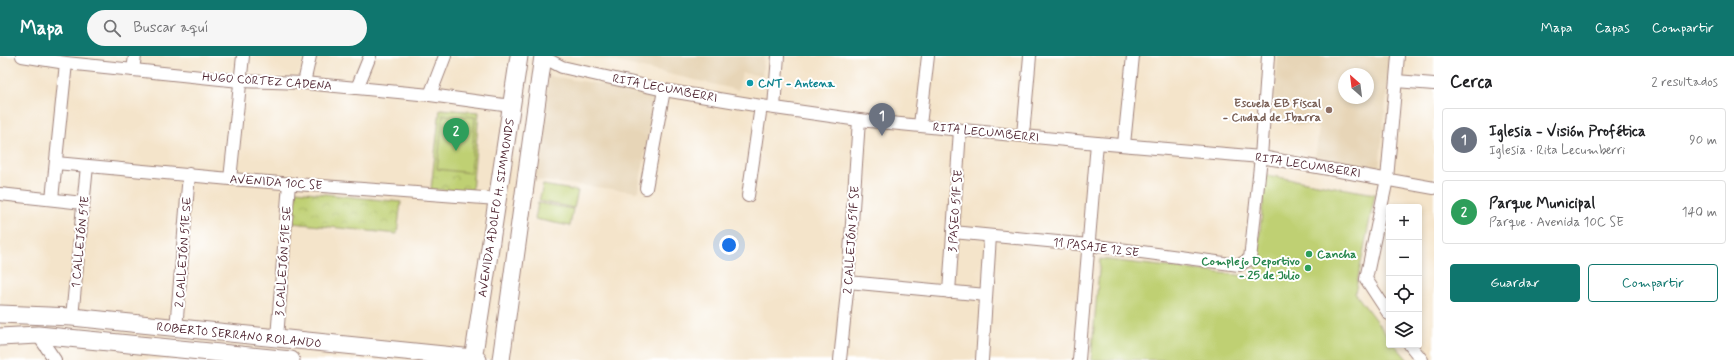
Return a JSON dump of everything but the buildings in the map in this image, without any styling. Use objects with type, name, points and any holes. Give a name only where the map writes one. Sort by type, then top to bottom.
[{"type":"main road","name":"AVENIDA ADOLFO H. SIMMONDS","points":[[475,359],[497,199],[519,56]]},
{"type":"main road","name":"AVENIDA ADOLFO H. SIMMONDS","points":[[501,360],[543,56]]},
{"type":"main road","name":"ROBERTO SERRANO ROLANDO","points":[[0,314],[72,318],[475,359]]},
{"type":"main road","name":"ROBERTO SERRANO ROLANDO","points":[[0,337],[38,335],[170,354],[291,360]]},
{"type":"street","name":"HUGO CORTEZ CADENA","points":[[22,56],[66,63],[240,80],[304,82],[430,95],[511,106]]},
{"type":"street","points":[[133,70],[135,56]]},
{"type":"street","points":[[230,178],[243,56]]},
{"type":"street","points":[[304,82],[310,56]]},
{"type":"street","points":[[357,88],[370,56]]},
{"type":"street","points":[[430,95],[445,56]]},
{"type":"street","name":"RITA LECUMBERRI","points":[[543,56],[562,67],[664,90],[761,106],[859,120],[1261,157],[1434,188]]},
{"type":"street","points":[[774,107],[778,56]]},
{"type":"street","points":[[920,125],[928,56]]},
{"type":"street","points":[[1023,135],[1030,56]]},
{"type":"street","points":[[1124,144],[1133,56]]},
{"type":"street","points":[[1261,157],[1268,56]]},
{"type":"street","points":[[1388,312],[1366,279],[1387,179],[1398,56]]},
{"type":"street","points":[[52,199],[66,63]]},
{"type":"street","points":[[1396,81],[1434,84]]},
{"type":"street","points":[[646,188],[664,90]]},
{"type":"street","points":[[748,196],[761,106]]},
{"type":"street","name":"2 CALLEJÓN 51F SE","points":[[840,360],[848,282],[859,120]]},
{"type":"street","name":"3 PASEO 51F SE","points":[[949,292],[960,130]]},
{"type":"street","points":[[1079,360],[1097,143]]},
{"type":"street","name":"11 PASAJE 12 SE","points":[[953,232],[1089,245],[1239,265],[1250,258],[1261,157]]},
{"type":"street","name":"AVENIDA 10C SE","points":[[56,163],[497,199]]},
{"type":"street","name":"1 CALLEJÓN 51E","points":[[72,318],[88,166]]},
{"type":"street","name":"2 CALLEJÓN 51E SE","points":[[176,329],[188,174]]},
{"type":"street","name":"3 CALLEJÓN 51E SE","points":[[276,338],[289,183]]},
{"type":"street","points":[[0,194],[83,203]]},
{"type":"street","points":[[982,360],[990,236]]},
{"type":"street","points":[[848,282],[986,296]]},
{"type":"street","points":[[38,335],[55,360]]},
{"type":"street","points":[[1412,348],[1422,360]]},
{"type":"shaded area","points":[[591,56],[764,56],[762,76],[742,73],[738,90]]},
{"type":"shaded area","name":"Escuela EB Fiscal - Ciudad de Ibarra","points":[[1278,56],[1391,56],[1379,168],[1315,159],[1319,128],[1272,121]]},
{"type":"shaded area","points":[[549,76],[656,93],[638,192],[534,180]]},
{"type":"green space","points":[[440,109],[479,112],[472,192],[431,189]]},
{"type":"green space","points":[[443,115],[475,117],[471,173],[437,169]]},
{"type":"green space","name":"Complejo Deportivo - 25 de Julio","points":[[1266,175],[1375,194],[1355,293],[1386,334],[1386,348],[1398,348],[1408,360],[1091,360],[1100,259],[1255,277]]},
{"type":"green space","points":[[543,185],[578,191],[574,208],[539,201]]},
{"type":"green space","points":[[296,191],[401,202],[397,234],[292,223]]},
{"type":"green space","points":[[538,203],[573,209],[570,226],[535,219]]},
{"type":"place","name":"CNT - Antena","points":[[750,83]]},
{"type":"place","name":"Escuela EB Fiscal - Ciudad de Ibarra","points":[[1329,110]]},
{"type":"place","name":"Iglesia - Visión Profética","points":[[882,136]]},
{"type":"place","name":"Parque Municipal","points":[[456,151]]},
{"type":"place","name":"Cancha","points":[[1309,254]]},
{"type":"place","name":"Complejo Deportivo - 25 de Julio","points":[[1308,268]]}]
